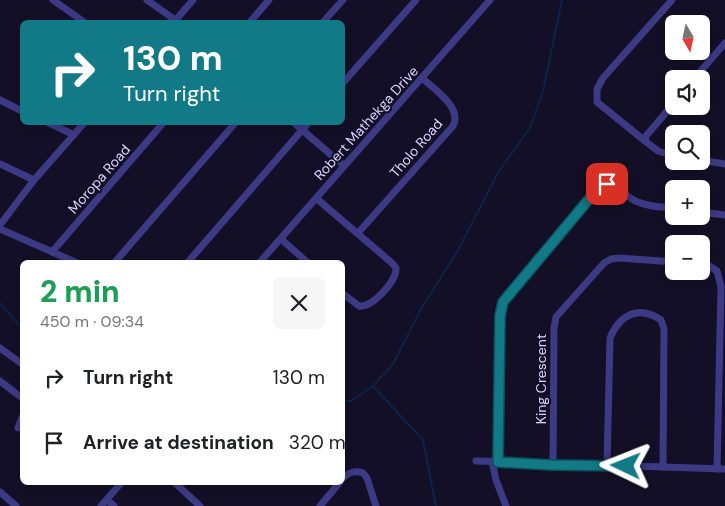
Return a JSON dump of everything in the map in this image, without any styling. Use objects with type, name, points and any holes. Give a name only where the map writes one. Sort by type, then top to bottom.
[{"type":"street","points":[[53,0],[81,20]]},
{"type":"street","points":[[147,0],[173,20]]},
{"type":"street","points":[[178,20],[194,0]]},
{"type":"street","points":[[252,20],[269,0]]},
{"type":"street","points":[[325,20],[343,0]]},
{"type":"street","points":[[345,81],[416,0]]},
{"type":"street","name":"Robert Mathekga Drive","points":[[262,260],[490,0]]},
{"type":"street","points":[[665,154],[658,152],[597,102],[597,89],[602,78],[672,0]]},
{"type":"street","points":[[702,70],[725,43]]},
{"type":"street","name":"Tholo Road","points":[[358,233],[456,121],[453,108],[422,78]]},
{"type":"street","points":[[0,100],[20,110]]},
{"type":"street","points":[[646,142],[646,136],[665,114]]},
{"type":"street","points":[[53,125],[74,135]]},
{"type":"street","points":[[0,225],[34,180],[82,125]]},
{"type":"street","name":"Moropa Road","points":[[52,252],[161,125]]},
{"type":"street","points":[[118,260],[233,125]]},
{"type":"street","points":[[296,125],[344,166]]},
{"type":"street","points":[[190,260],[306,125]]},
{"type":"street","points":[[710,162],[725,164]]},
{"type":"street","points":[[0,164],[34,180]]},
{"type":"street","points":[[506,506],[496,480],[495,461],[500,316],[506,297],[595,192],[604,185],[613,185],[632,200],[642,204],[665,207]]},
{"type":"street","points":[[316,198],[396,268],[396,275],[374,302],[366,306],[359,306],[345,295]]},
{"type":"street","points":[[710,213],[725,215]]},
{"type":"street","points":[[0,229],[70,260]]},
{"type":"street","points":[[281,239],[305,260]]},
{"type":"street","name":"King Crescent","points":[[552,465],[554,328],[556,317],[604,263],[611,259],[628,258],[665,261]]},
{"type":"street","points":[[476,461],[552,465],[721,469],[720,279],[714,268],[710,267]]},
{"type":"street","points":[[607,465],[609,343],[613,331],[622,320],[632,313],[639,313],[652,315],[661,320],[665,335],[663,467]]},
{"type":"street","points":[[0,348],[20,363]]},
{"type":"street","points":[[0,381],[20,396]]},
{"type":"street","points":[[18,428],[20,422]]},
{"type":"street","points":[[345,476],[354,471],[364,473],[376,506]]},
{"type":"street","points":[[114,506],[104,503],[119,485]]},
{"type":"street","points":[[177,485],[200,506]]},
{"type":"street","points":[[320,506],[338,485]]},
{"type":"street","points":[[0,492],[16,506]]},
{"type":"waterway","points":[[373,386],[393,364],[421,309],[457,252],[499,171],[530,128],[543,91],[562,0]]},
{"type":"waterway","points":[[0,303],[20,326]]},
{"type":"waterway","points":[[345,400],[351,401],[373,386],[423,440],[436,506]]},
{"type":"route","points":[[607,184],[595,192],[510,291],[503,302],[500,316],[498,462],[626,466]]}]
